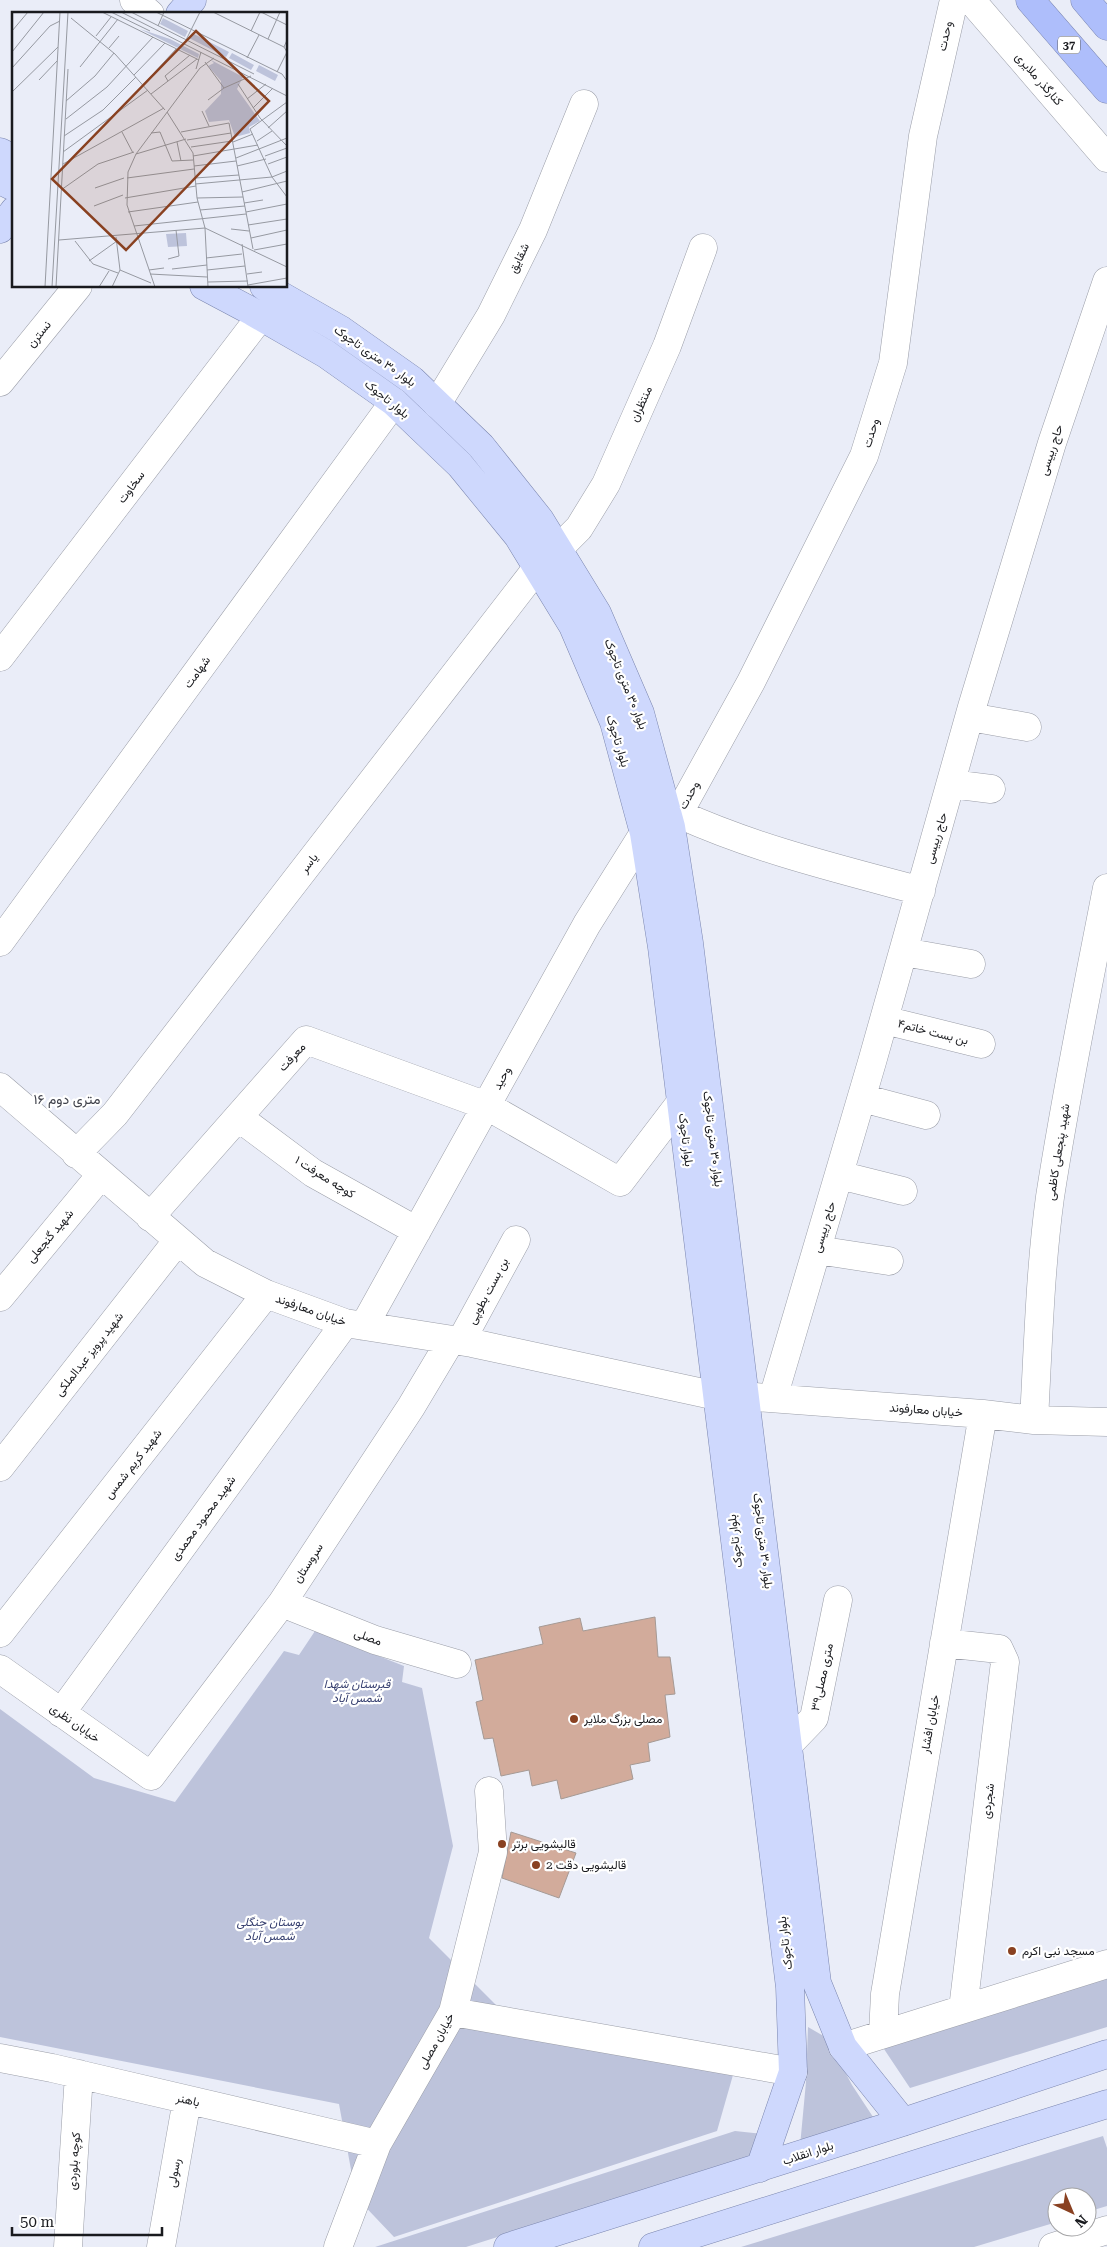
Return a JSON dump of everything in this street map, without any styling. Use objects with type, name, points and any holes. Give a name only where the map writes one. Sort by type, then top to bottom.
[{"type":"highway","name":"37","points":[[1030,0],[1107,89]]},
{"type":"highway","points":[[1085,0],[1107,26]]},
{"type":"main road","points":[[182,12],[192,0]]},
{"type":"main road","points":[[0,152],[12,158]]},
{"type":"main road","points":[[0,180],[12,186]]},
{"type":"main road","points":[[0,229],[12,214]]},
{"type":"main road","name":"بلوار تاجوک","points":[[208,288],[326,354],[394,402],[460,465],[518,536],[573,626],[614,722],[644,833],[662,947],[790,1987],[793,2072],[760,2168]]},
{"type":"main road","name":"بلوار ۳۰ متری تاجوک","points":[[268,288],[341,330],[412,380],[481,446],[540,520],[597,613],[640,713],[675,820],[817,1983],[842,2047],[903,2122]]},
{"type":"main road","points":[[718,1396],[745,1396]]},
{"type":"main road","name":"بلوار انقلاب","points":[[508,2247],[903,2122],[1107,2054]]},
{"type":"main road","points":[[653,2247],[1107,2104]]},
{"type":"street","points":[[134,0],[148,12]]},
{"type":"street","name":"وحدت","points":[[675,820],[751,682],[864,456],[893,363],[923,136],[954,0]]},
{"type":"street","name":"کنارگذر ملایری","points":[[971,0],[1107,158]]},
{"type":"street","name":"شقایق","points":[[436,404],[491,315],[529,238],[584,104]]},
{"type":"street","name":"منتظران","points":[[558,549],[579,528],[606,484],[667,346],[703,248]]},
{"type":"street","name":"حاج رییسی","points":[[773,1398],[862,1098],[970,717],[1052,443],[1107,281]]},
{"type":"street","name":"نسترن","points":[[0,382],[76,288]]},
{"type":"street","name":"سخاوت","points":[[0,657],[261,316]]},
{"type":"street","name":"شهامت","points":[[0,942],[394,402]]},
{"type":"street","name":"یاسر","points":[[76,1154],[115,1114],[538,568]]},
{"type":"street","points":[[970,717],[1027,727]]},
{"type":"street","points":[[951,784],[991,789]]},
{"type":"street","points":[[675,820],[703,825],[813,862],[921,891]]},
{"type":"street","name":"وحید","points":[[355,1324],[417,1231],[588,924],[644,833]]},
{"type":"street","name":"شهید پنجعلی کاظمی","points":[[1034,1420],[1039,1330],[1050,1199],[1073,1064],[1107,888]]},
{"type":"street","points":[[904,952],[971,964]]},
{"type":"street","name":"بن بست خاتم۴","points":[[884,1020],[981,1044]]},
{"type":"street","name":"معرفت","points":[[150,1217],[306,1040],[487,1106]]},
{"type":"street","name":"خیابان معارفوند","points":[[0,1087],[205,1263],[266,1294],[355,1324],[456,1341],[718,1396]]},
{"type":"street","points":[[862,1098],[926,1115]]},
{"type":"street","points":[[487,1106],[620,1182],[681,1102]]},
{"type":"street","name":"کوچه معرفت ۱","points":[[238,1117],[313,1173],[417,1231]]},
{"type":"street","name":"شهید گنجعلی","points":[[0,1297],[101,1175]]},
{"type":"street","points":[[839,1175],[903,1191]]},
{"type":"street","name":"شهید پرویز عبدالملکی","points":[[0,1467],[178,1240]]},
{"type":"street","name":"بن بست بطوپی","points":[[456,1341],[516,1240]]},
{"type":"street","points":[[817,1250],[889,1261]]},
{"type":"street","name":"شهید کریم شمس","points":[[0,1633],[266,1294]]},
{"type":"street","name":"شهید محمود محمدی","points":[[61,1713],[355,1324]]},
{"type":"street","name":"سروستان","points":[[151,1776],[282,1603],[456,1341]]},
{"type":"street","name":"خیابان معارفوند","points":[[745,1396],[983,1414],[1034,1420],[1107,1422]]},
{"type":"street","name":"خیابان افشار","points":[[883,2034],[885,1994],[983,1414]]},
{"type":"street","name":"۳۹متری مصلی","points":[[788,1745],[814,1718],[838,1600]]},
{"type":"street","name":"مصلی","points":[[282,1603],[375,1640],[457,1664]]},
{"type":"street","name":"شجردی","points":[[944,1643],[999,1649],[1005,1662],[963,2009]]},
{"type":"street","name":"خیابان نظری","points":[[0,1669],[151,1776]]},
{"type":"street","name":"خیابان مصلی","points":[[338,2247],[376,2144],[453,2012],[493,1852],[489,1791]]},
{"type":"street","points":[[842,2047],[1107,1964]]},
{"type":"street","points":[[453,2012],[793,2072]]},
{"type":"street","name":"باهنر","points":[[0,2058],[79,2074],[376,2144]]},
{"type":"street","name":"کوچه بلوردی","points":[[68,2247],[79,2074]]},
{"type":"street","name":"رسولی","points":[[161,2247],[187,2100]]},
{"type":"street","points":[[1053,2247],[1107,2230]]},
{"type":"green space","name":"بوستان جنگلی شمس آباد","points":[[315,1631],[404,1666],[402,1682],[422,1688],[453,1846],[429,1938],[529,2038],[737,2061],[717,2131],[394,2237],[356,2197],[339,2104],[0,2037],[0,1709],[94,1778],[175,1802],[284,1651],[299,1655]]},
{"type":"green space","points":[[1107,1973],[1107,2027],[910,2088],[882,2046]]},
{"type":"green space","points":[[808,2027],[827,2038],[852,2085],[877,2123],[800,2146],[806,2082]]},
{"type":"green space","points":[[735,2131],[763,2134],[757,2154],[466,2247],[375,2247]]},
{"type":"green space","points":[[1103,2136],[1107,2148],[1107,2206],[1097,2209],[1097,2187],[1047,2187],[1047,2225],[974,2247],[741,2247]]},
{"type":"building","name":"مصلی بزرگ ملایر","points":[[655,1617],[658,1657],[670,1657],[675,1694],[665,1695],[670,1737],[648,1743],[650,1761],[630,1765],[633,1779],[561,1799],[557,1780],[532,1786],[529,1770],[501,1776],[493,1738],[484,1739],[476,1702],[483,1700],[475,1660],[543,1644],[539,1627],[580,1618],[583,1631]]},
{"type":"building","name":"قالیشویی دقت 2","points":[[511,1832],[576,1853],[559,1898],[502,1878]]},
{"type":"place","name":"مصلی بزرگ ملایر","points":[[574,1719]]},
{"type":"place","name":"قالیشویی برتر","points":[[502,1844]]},
{"type":"place","name":"قالیشویی دقت 2","points":[[536,1865]]},
{"type":"place","name":"مسجد نبی اکرم","points":[[1012,1951]]},
{"type":"district","name":"۱۶ متری دوم","points":[[67,1099]]},
{"type":"park label","name":"قبرستان شهدا شمس آباد","points":[[357,1691]]}]
